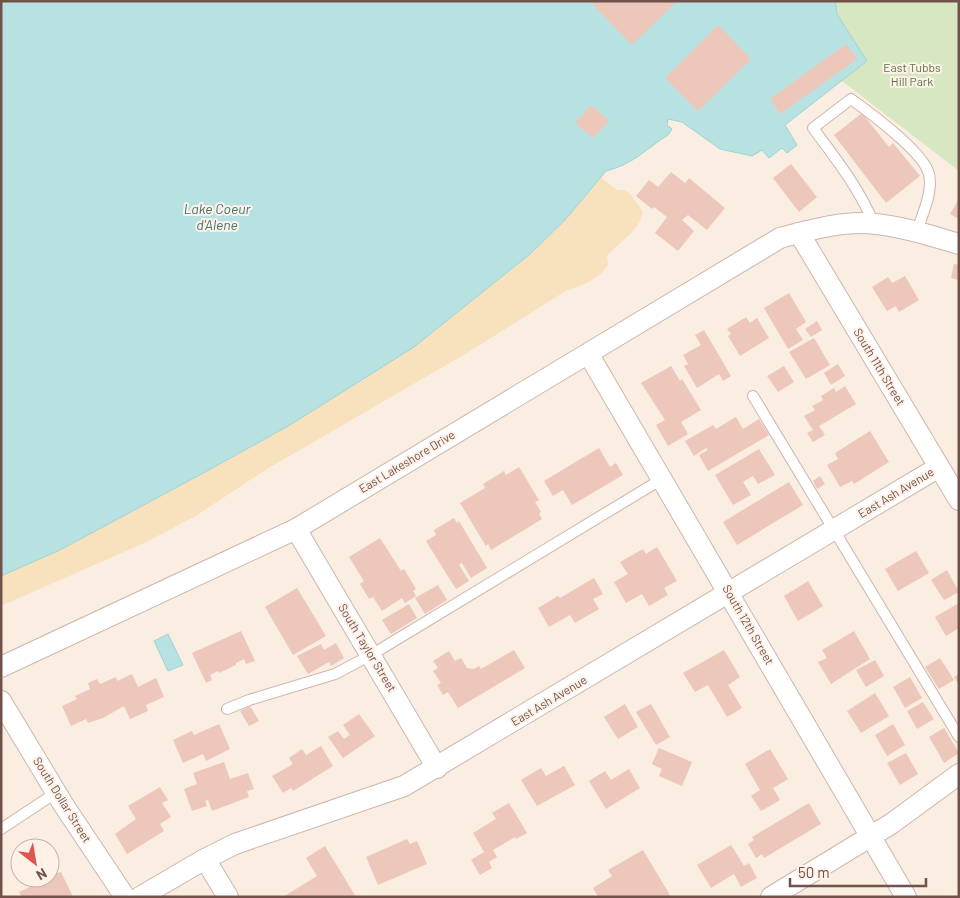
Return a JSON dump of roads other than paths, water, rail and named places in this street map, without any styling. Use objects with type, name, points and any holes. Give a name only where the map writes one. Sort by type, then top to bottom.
[{"type":"street","name":"East Lakeshore Drive","points":[[1,667],[296,529],[589,355],[780,238],[846,225],[874,224],[917,231],[959,244]]},
{"type":"street","name":"South 11th Street","points":[[799,233],[959,500]]},
{"type":"street","name":"South 12th Street","points":[[589,355],[730,593],[869,838],[906,897]]},
{"type":"street","name":"East Ash Avenue","points":[[140,897],[205,859],[235,844],[404,786],[939,467]]},
{"type":"street","name":"South Taylor Street","points":[[296,529],[437,768]]},
{"type":"street","name":"South Dollar Street","points":[[1,701],[125,897]]},
{"type":"street","points":[[771,897],[869,838],[959,774]]},
{"type":"street","points":[[205,859],[228,897]]},
{"type":"lane","points":[[874,224],[862,196],[813,128],[851,99],[873,115],[908,147],[929,171],[930,188],[917,231]]},
{"type":"lane","points":[[753,396],[959,737]]},
{"type":"lane","points":[[227,709],[249,700],[336,674],[662,479]]},
{"type":"lane","points":[[1,829],[57,792]]},
{"type":"water","name":"Lake Coeur d'Alene","points":[[1,1],[835,1],[837,14],[867,61],[785,125],[797,145],[787,153],[782,148],[769,158],[762,150],[752,156],[720,149],[682,122],[668,119],[667,125],[672,129],[668,135],[624,165],[606,171],[565,220],[530,254],[414,347],[290,425],[60,550],[1,576]]},
{"type":"water","points":[[168,634],[183,665],[168,671],[154,641]]},
{"type":"park label","name":"East Tubbs Hill Park","points":[[912,75]]}]
